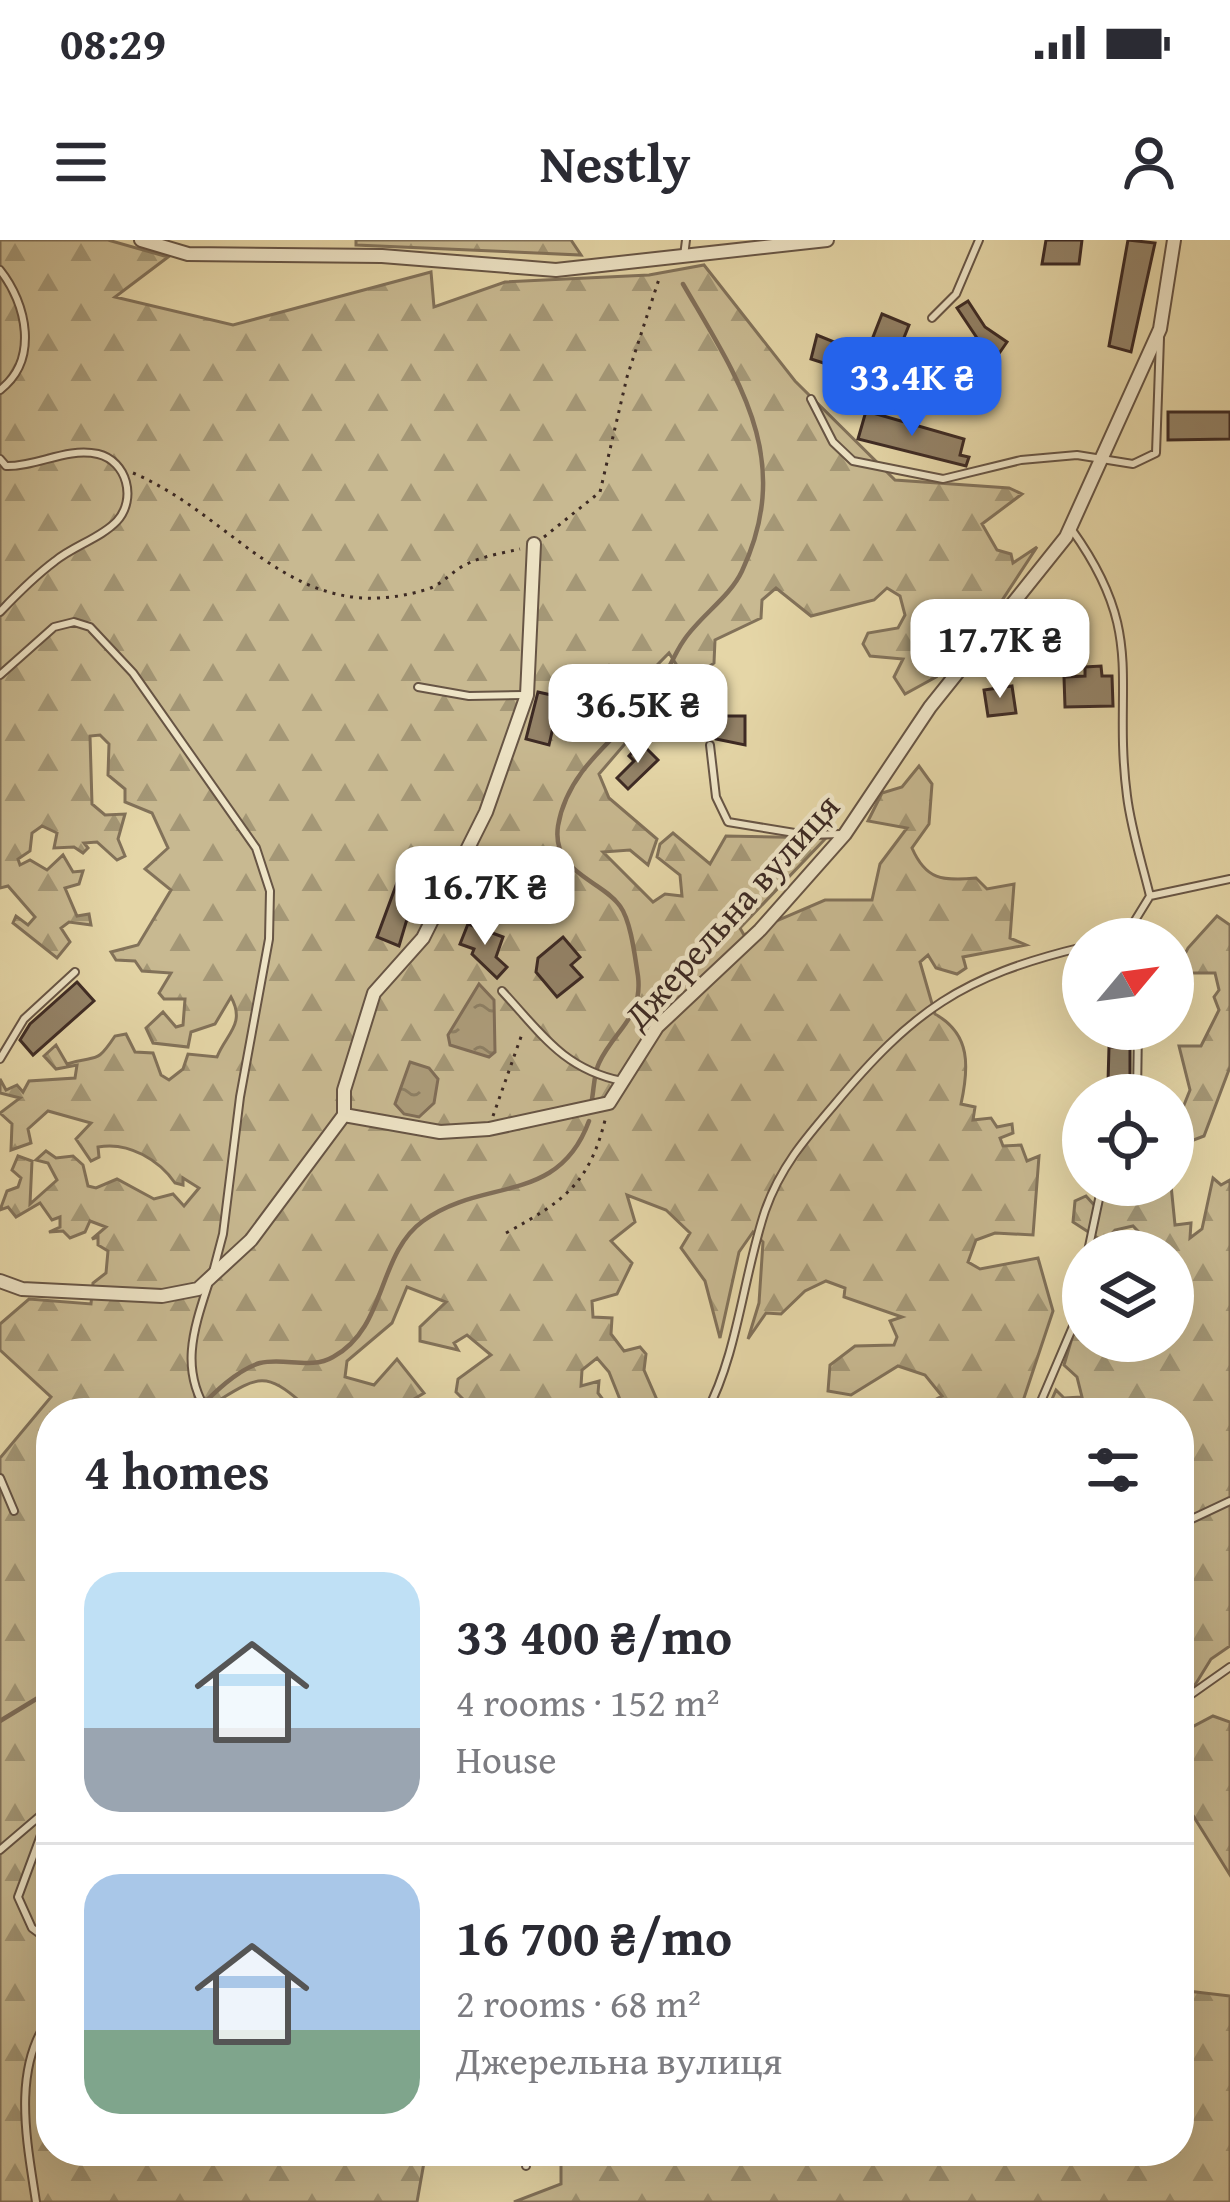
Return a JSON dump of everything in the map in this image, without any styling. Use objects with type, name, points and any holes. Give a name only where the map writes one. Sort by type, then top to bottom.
[{"type":"street","points":[[141,240],[188,254],[382,256],[556,270],[684,260],[827,240]]},
{"type":"street","name":"Джерельна вулиця","points":[[609,1103],[657,1027],[760,929],[845,834],[930,707],[1070,527],[1160,329],[1174,240]]},
{"type":"street","points":[[0,1281],[22,1289],[162,1296],[198,1289],[251,1240],[344,1115],[344,1090],[374,993],[423,938],[486,812],[527,695],[534,544]]},
{"type":"street","points":[[344,1115],[440,1132],[489,1129],[609,1103]]},
{"type":"lane","points":[[684,260],[686,240]]},
{"type":"lane","points":[[932,318],[956,294],[979,240]]},
{"type":"lane","points":[[0,270],[19,301],[25,331],[24,358],[0,390]]},
{"type":"lane","points":[[811,399],[833,442],[853,461],[961,479],[1021,460],[1101,458],[1133,464],[1156,454],[1160,329]]},
{"type":"lane","points":[[0,459],[6,466],[25,467],[58,456],[94,453],[120,468],[128,485],[126,503],[115,524],[56,560],[0,612]]},
{"type":"lane","points":[[1070,527],[1100,569],[1118,614],[1127,796],[1150,896],[1136,918]]},
{"type":"lane","points":[[0,675],[54,627],[74,622],[90,627],[133,673],[256,848],[269,891],[269,939],[240,1097],[223,1234],[190,1350],[198,1398]]},
{"type":"lane","points":[[418,687],[469,696],[527,695]]},
{"type":"lane","points":[[710,746],[716,797],[728,822],[807,835],[845,834]]},
{"type":"lane","points":[[1150,896],[1230,879]]},
{"type":"lane","points":[[714,1398],[780,1169],[889,1039],[920,1013],[952,993],[1062,954]]},
{"type":"lane","points":[[0,1058],[24,1019],[75,972]]},
{"type":"lane","points":[[502,992],[587,1074],[625,1082]]},
{"type":"lane","points":[[1043,1398],[1062,1354]]},
{"type":"lane","points":[[0,1478],[14,1511]]},
{"type":"lane","points":[[1194,1518],[1230,1501]]},
{"type":"lane","points":[[1194,1692],[1230,1667]]},
{"type":"lane","points":[[0,1850],[36,1820]]},
{"type":"lane","points":[[36,1848],[18,1897],[36,1931]]},
{"type":"lane","points":[[35,2202],[26,2132],[28,2059],[36,2044]]},
{"type":"path","points":[[120,468],[196,508],[273,571],[352,598],[432,588],[466,564],[534,544],[600,492],[627,377],[663,262]]},
{"type":"path","points":[[489,1129],[528,1018]]},
{"type":"path","points":[[506,1233],[562,1202],[582,1178],[597,1152],[609,1103]]},
{"type":"green space","points":[[0,240],[108,240],[168,257],[115,297],[233,325],[431,272],[434,307],[505,282],[649,275],[704,265],[795,381],[895,480],[1009,488],[1022,494],[982,524],[997,550],[1011,554],[1013,563],[1037,547],[997,608],[985,613],[967,601],[958,604],[928,665],[936,677],[905,694],[894,677],[903,659],[870,656],[863,644],[868,633],[898,628],[905,615],[900,596],[887,588],[874,600],[811,616],[776,588],[762,600],[761,618],[715,640],[714,663],[688,683],[669,653],[610,713],[642,724],[599,774],[609,798],[657,839],[648,865],[630,850],[603,852],[653,902],[665,894],[682,896],[680,875],[657,857],[660,844],[673,833],[710,864],[726,836],[826,838],[740,928],[744,935],[825,900],[872,900],[880,864],[907,828],[868,821],[882,793],[902,787],[919,766],[932,784],[929,824],[912,848],[923,867],[944,878],[976,878],[987,889],[1014,884],[1010,938],[1026,945],[963,957],[966,968],[957,974],[936,968],[928,955],[920,962],[935,1014],[955,1031],[965,1053],[961,1104],[975,1107],[973,1120],[991,1118],[997,1127],[1012,1124],[1013,1133],[1000,1138],[1003,1146],[1021,1145],[1027,1161],[1039,1156],[1033,1235],[995,1233],[976,1240],[968,1262],[980,1269],[1038,1258],[1053,1311],[1024,1398],[938,1398],[942,1396],[925,1375],[898,1366],[851,1395],[828,1391],[830,1365],[855,1346],[894,1345],[897,1337],[890,1321],[902,1317],[844,1297],[845,1288],[826,1281],[805,1291],[781,1314],[766,1313],[748,1339],[759,1303],[763,1242],[753,1232],[739,1252],[720,1338],[705,1281],[681,1248],[690,1233],[666,1210],[627,1195],[635,1222],[611,1241],[632,1263],[617,1294],[592,1301],[593,1317],[612,1318],[611,1334],[624,1351],[640,1347],[646,1354],[644,1370],[656,1398],[619,1398],[609,1372],[597,1358],[582,1370],[581,1386],[599,1381],[602,1398],[462,1398],[456,1392],[458,1379],[491,1355],[467,1335],[454,1343],[458,1350],[420,1341],[420,1327],[446,1302],[407,1287],[392,1323],[347,1361],[345,1377],[374,1385],[397,1359],[424,1393],[416,1398],[295,1398],[261,1381],[223,1398],[50,1398],[0,1350],[0,1324],[29,1299],[91,1304],[93,1283],[106,1273],[108,1251],[98,1245],[98,1237],[92,1239],[106,1227],[90,1221],[85,1232],[70,1238],[63,1231],[49,1232],[60,1227],[60,1217],[52,1220],[40,1203],[16,1217],[8,1207],[0,1210],[7,1191],[18,1187],[21,1178],[12,1170],[18,1156],[32,1161],[30,1204],[57,1180],[48,1163],[36,1160],[46,1151],[56,1158],[73,1156],[83,1165],[88,1186],[96,1188],[117,1179],[154,1199],[173,1194],[184,1206],[199,1188],[183,1178],[183,1185],[175,1183],[152,1160],[121,1147],[98,1147],[99,1157],[91,1161],[76,1139],[91,1123],[48,1111],[28,1129],[31,1143],[11,1150],[12,1124],[0,1113],[20,1098],[0,1093],[0,1079],[6,1090],[17,1085],[23,1092],[29,1081],[75,1078],[77,1065],[56,1069],[44,1056],[56,1045],[67,1064],[95,1058],[115,1036],[126,1034],[135,1052],[153,1053],[161,1075],[169,1080],[183,1069],[188,1054],[217,1057],[236,1015],[231,997],[215,1024],[191,1032],[188,1047],[153,1043],[146,1028],[163,1012],[176,1027],[183,1025],[185,999],[164,999],[159,993],[171,973],[142,971],[135,961],[116,960],[111,952],[138,945],[171,890],[145,869],[168,848],[152,813],[125,802],[125,789],[108,775],[109,744],[100,735],[90,736],[92,804],[105,815],[125,814],[118,839],[125,856],[117,860],[97,842],[84,843],[88,848],[83,853],[74,847],[54,848],[57,833],[42,826],[32,833],[30,851],[18,859],[20,865],[30,860],[47,870],[63,855],[73,872],[83,871],[79,884],[65,888],[77,916],[89,914],[91,925],[69,922],[61,928],[70,942],[57,958],[13,923],[16,916],[28,925],[35,917],[8,886],[0,888]]},
{"type":"green space","points":[[356,240],[571,240],[581,255],[356,245]]},
{"type":"green space","points":[[1217,916],[1230,925],[1230,1067],[1204,1136],[1194,1140],[1194,1074],[1186,1074],[1180,1050],[1201,1046],[1219,1010],[1214,997],[1219,990],[1215,973],[1194,973],[1194,941]]},
{"type":"green space","points":[[1213,1178],[1221,1185],[1230,1180],[1230,1646],[1211,1659],[1195,1685],[1194,1398],[1064,1398],[1082,1397],[1077,1377],[1065,1362],[1194,1362],[1194,1235],[1202,1229]]},
{"type":"green space","points":[[1075,1206],[1173,1206],[1175,1225],[1191,1223],[1191,1230],[1137,1230],[1133,1226],[1085,1230],[1073,1222]]},
{"type":"green space","points":[[36,1415],[36,2166],[423,2166],[417,2202],[0,2202],[0,1458]]},
{"type":"green space","points":[[1213,1716],[1230,1722],[1230,1875],[1194,1817],[1194,1726]]},
{"type":"green space","points":[[1194,1992],[1230,1996],[1230,2202],[514,2202],[561,2184],[561,2166],[1194,2166]]},
{"type":"water","points":[[479,984],[494,1000],[495,1052],[489,1057],[450,1045],[448,1035]]},
{"type":"water","points":[[410,1062],[429,1068],[438,1079],[434,1103],[419,1117],[404,1114],[395,1104]]},
{"type":"building","points":[[1046,240],[1082,240],[1079,264],[1042,264]]},
{"type":"building","points":[[1128,240],[1155,243],[1131,352],[1109,346]]},
{"type":"building","points":[[968,301],[985,327],[1007,342],[989,368],[976,359],[972,351],[979,341],[957,308]]},
{"type":"building","points":[[882,314],[909,325],[899,350],[889,346],[881,374],[863,368],[861,375],[811,359],[817,335],[866,355]]},
{"type":"building","points":[[866,411],[964,439],[960,455],[969,457],[966,466],[858,439]]},
{"type":"building","points":[[1168,412],[1230,412],[1230,439],[1168,440]]},
{"type":"building","points":[[1101,666],[1102,676],[1112,676],[1113,706],[1065,707],[1064,677],[1085,676],[1085,667]]},
{"type":"building","points":[[1012,686],[1016,713],[988,716],[984,690]]},
{"type":"building","points":[[538,692],[560,697],[549,745],[526,739]]},
{"type":"building","points":[[716,716],[745,716],[745,745],[716,739]]},
{"type":"building","points":[[641,743],[658,760],[628,789],[617,778],[634,761],[629,756]]},
{"type":"building","points":[[401,872],[419,879],[399,946],[377,937]]},
{"type":"building","points":[[468,924],[503,937],[496,957],[507,967],[497,978],[472,954],[474,949],[460,944]]},
{"type":"building","points":[[563,937],[580,957],[571,965],[582,977],[557,997],[536,972],[538,958]]},
{"type":"building","points":[[77,982],[94,1001],[33,1055],[20,1040],[30,1024]]},
{"type":"building","points":[[1109,1050],[1130,1050],[1130,1074],[1108,1074]]},
{"type":"waterway","points":[[592,1099],[599,1063],[636,1003],[638,976],[630,930],[620,906],[562,855],[558,826],[563,806],[581,773],[653,696],[684,640],[737,580],[757,530],[763,492],[761,456],[740,387],[683,284]]},
{"type":"waterway","points":[[210,1398],[242,1371],[260,1363],[307,1363],[333,1357],[363,1328],[397,1252],[423,1221],[470,1199],[539,1178],[575,1148],[589,1121]]},
{"type":"waterway","points":[[0,1721],[36,1699]]}]
